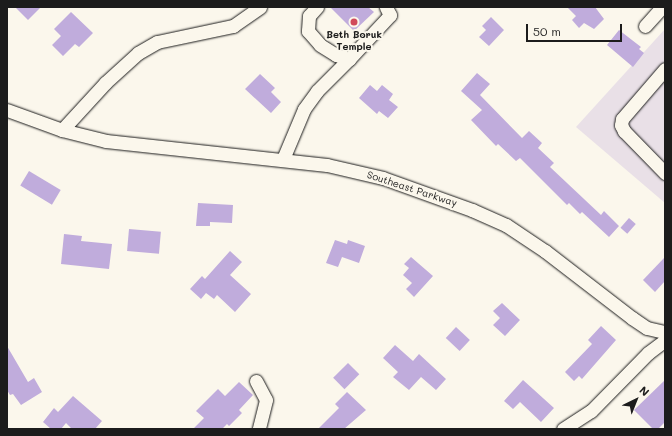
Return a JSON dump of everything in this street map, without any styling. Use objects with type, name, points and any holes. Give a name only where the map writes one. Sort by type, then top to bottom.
[{"type":"street","points":[[62,130],[105,83],[138,53],[157,42],[233,26],[254,14],[260,7]]},
{"type":"street","points":[[317,7],[309,16],[308,31],[320,45],[336,55],[349,59]]},
{"type":"street","points":[[283,159],[304,109],[317,91],[390,15],[386,7]]},
{"type":"street","points":[[645,26],[662,7]]},
{"type":"street","points":[[662,164],[624,132],[620,125],[622,119],[665,69]]},
{"type":"street","name":"Southeast Parkway","points":[[7,110],[62,130],[106,141],[283,159],[327,165],[383,178],[472,210],[506,225],[545,251],[647,328],[665,332]]},
{"type":"street","points":[[563,429],[591,411],[648,353],[665,340]]},
{"type":"street","points":[[256,381],[266,400],[259,429]]},
{"type":"shaded area","points":[[665,29],[665,203],[576,127]]},
{"type":"building","points":[[15,7],[41,7],[28,20]]},
{"type":"building","name":"Beth Boruk Temple","points":[[330,7],[368,7],[374,12],[354,31]]},
{"type":"building","points":[[567,7],[595,7],[604,19],[594,29],[584,23],[579,28],[572,20],[576,16]]},
{"type":"building","points":[[71,12],[93,33],[79,47],[75,44],[63,56],[52,45],[61,36],[54,29]]},
{"type":"building","points":[[491,17],[504,30],[489,46],[479,37],[486,30],[482,26]]},
{"type":"building","points":[[619,30],[641,47],[639,49],[644,53],[633,67],[607,45]]},
{"type":"building","points":[[477,73],[490,84],[480,95],[522,138],[529,131],[542,143],[538,148],[554,163],[550,167],[601,215],[604,211],[619,226],[609,237],[582,212],[580,214],[569,203],[567,205],[520,158],[516,161],[498,144],[496,146],[471,120],[482,110],[461,91]]},
{"type":"building","points":[[260,74],[275,88],[271,92],[281,102],[271,113],[245,89]]},
{"type":"building","points":[[370,85],[377,91],[382,85],[393,94],[389,100],[398,107],[388,118],[379,111],[377,114],[359,98]]},
{"type":"building","points":[[29,171],[61,190],[52,205],[20,186]]},
{"type":"building","points":[[198,203],[233,205],[232,223],[210,222],[210,226],[196,226]]},
{"type":"building","points":[[629,218],[636,224],[627,234],[620,228]]},
{"type":"building","points":[[129,229],[161,232],[159,254],[127,251]]},
{"type":"building","points":[[64,234],[82,236],[81,241],[112,244],[109,269],[61,264]]},
{"type":"building","points":[[335,240],[347,244],[348,240],[365,246],[359,263],[342,257],[338,267],[326,263]]},
{"type":"building","points":[[230,251],[242,262],[230,275],[251,294],[235,312],[217,295],[214,299],[206,293],[201,299],[190,289],[202,276],[205,279]]},
{"type":"building","points":[[411,257],[433,276],[414,297],[406,289],[412,283],[403,275],[409,268],[404,264]]},
{"type":"building","points":[[665,257],[665,281],[655,292],[643,280]]},
{"type":"building","points":[[502,303],[520,320],[505,336],[493,325],[500,318],[493,311]]},
{"type":"building","points":[[601,326],[616,340],[582,379],[579,376],[574,381],[565,372],[592,344],[588,340]]},
{"type":"building","points":[[456,327],[470,340],[460,351],[446,338]]},
{"type":"building","points":[[395,345],[413,361],[419,354],[446,379],[436,390],[421,377],[409,390],[393,377],[398,372],[383,358]]},
{"type":"building","points":[[7,346],[28,382],[34,378],[42,392],[21,405],[13,394],[10,395],[7,390]]},
{"type":"building","points":[[348,363],[359,374],[344,389],[333,378]]},
{"type":"building","points":[[523,380],[554,408],[541,422],[520,402],[513,409],[504,401]]},
{"type":"building","points":[[665,380],[665,422],[658,429],[653,429],[634,410]]},
{"type":"building","points":[[239,382],[253,395],[239,410],[242,413],[229,426],[227,424],[222,429],[193,429],[204,418],[196,411],[218,389],[225,396]]},
{"type":"building","points":[[347,392],[366,410],[344,429],[318,429],[339,408],[335,404]]},
{"type":"building","points":[[73,396],[102,421],[95,429],[72,429],[66,423],[61,429],[51,429],[43,422],[54,408],[58,412]]},
{"type":"place","name":"Beth Boruk Temple","points":[[354,22]]}]
